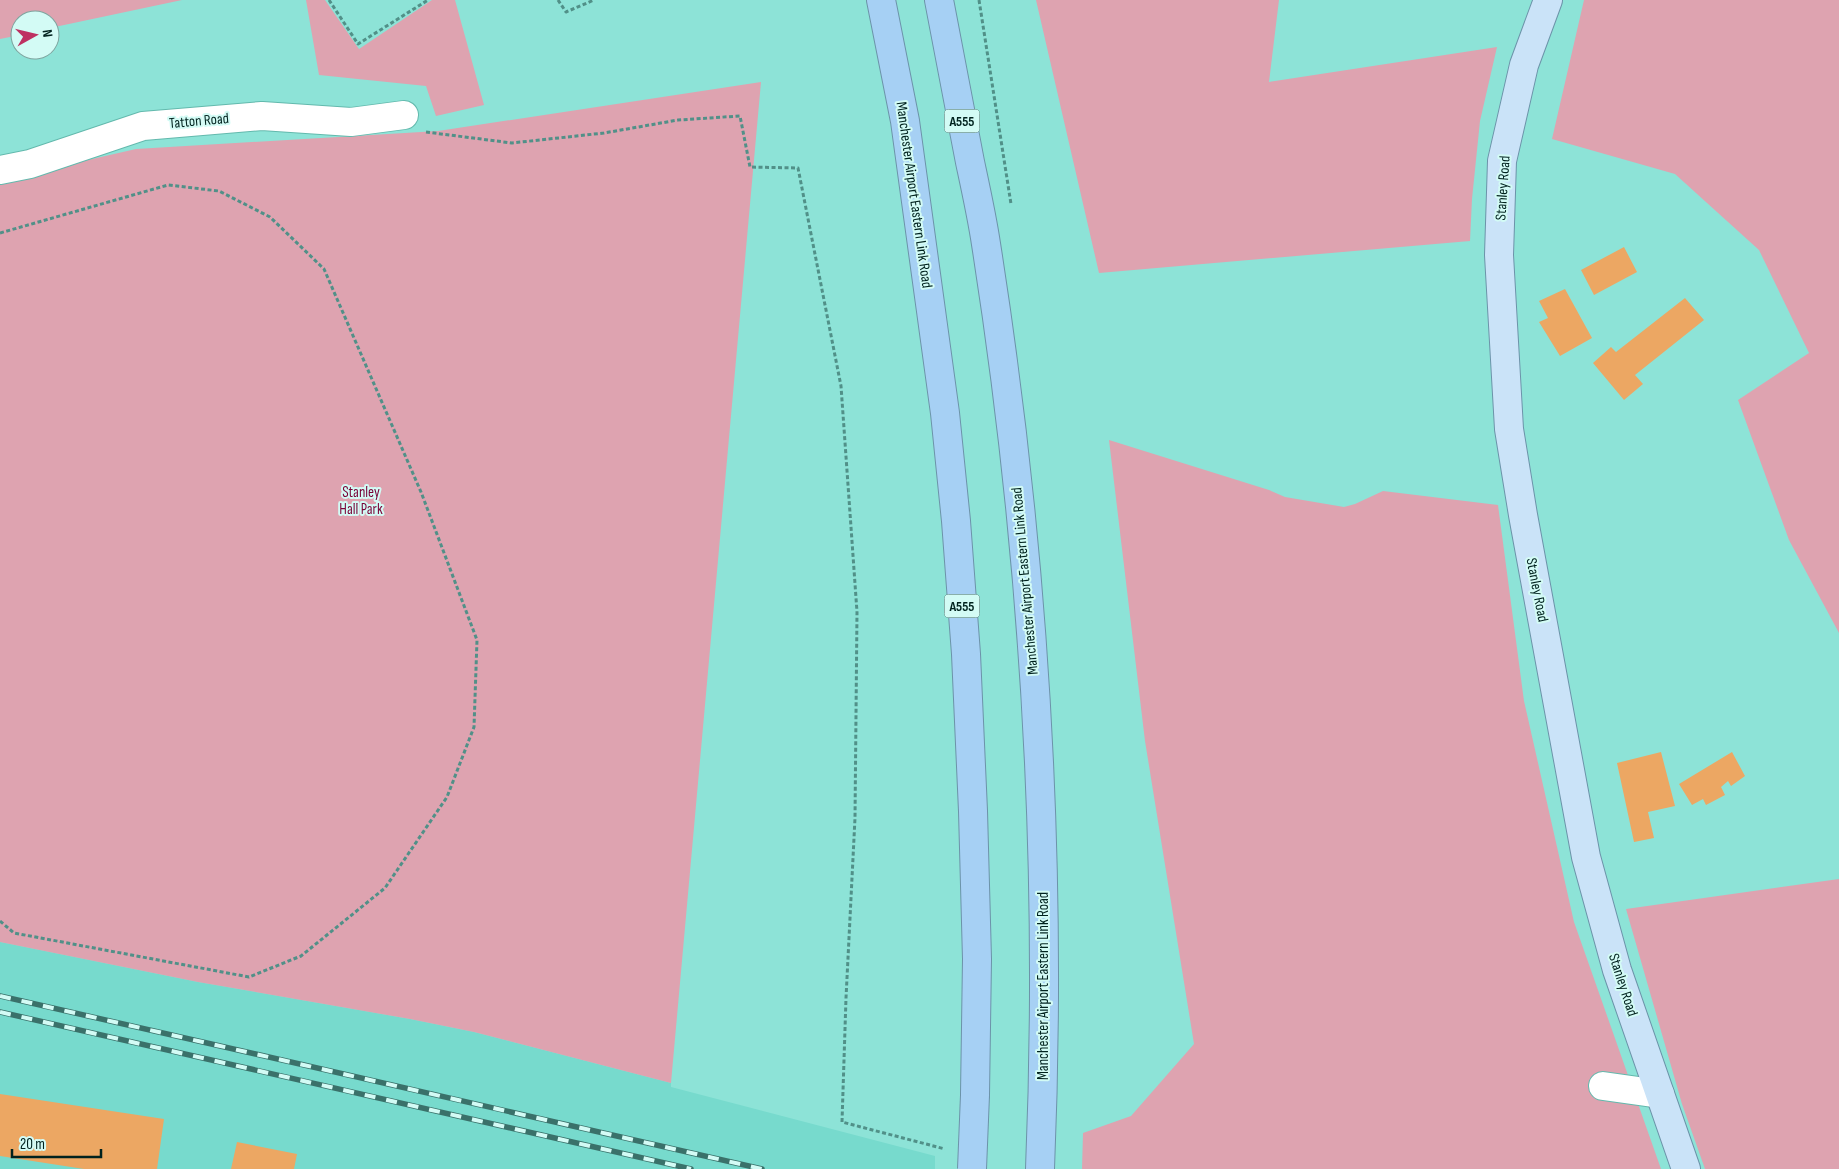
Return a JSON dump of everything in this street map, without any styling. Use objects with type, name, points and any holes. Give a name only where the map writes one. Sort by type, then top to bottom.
[{"type":"highway","name":"A555","points":[[868,0],[905,121]]},
{"type":"highway","name":"Manchester Airport Eastern Link Road","points":[[881,0],[905,121],[945,413],[956,521],[966,654],[977,959],[975,1095],[963,1160]]},
{"type":"highway","name":"Manchester Airport Eastern Link Road","points":[[939,0],[986,242],[1020,504],[1032,649],[1040,796],[1044,958],[1043,1109],[1040,1169]]},
{"type":"highway","name":"A555","points":[[956,0],[966,54],[986,242]]},
{"type":"main road","name":"Stanley Road","points":[[1548,0],[1524,65],[1502,161],[1499,255],[1509,429],[1586,857],[1617,970],[1686,1169]]},
{"type":"street","name":"Tatton Road","points":[[0,170],[30,164],[143,126],[262,116],[351,122],[404,115]]},
{"type":"street","points":[[1603,1086],[1660,1094]]},
{"type":"path","points":[[329,0],[358,44],[428,0]]},
{"type":"path","points":[[558,0],[566,12],[594,0]]},
{"type":"path","points":[[404,115],[421,132],[512,143],[604,133],[678,120],[740,116],[750,166],[798,168],[840,386],[857,612],[855,818],[842,1122],[963,1160]]},
{"type":"path","points":[[0,232],[168,185],[220,191],[270,217],[324,268],[421,492],[477,640],[474,727],[447,797],[385,888],[301,956],[249,977],[14,933],[0,921]]},
{"type":"shaded area","points":[[0,942],[198,982],[474,1032],[671,1083],[671,1087],[935,1156],[935,1169],[0,1169]]},
{"type":"green space","points":[[0,0],[182,0],[60,26],[60,10],[10,10],[10,37],[0,39]]},
{"type":"green space","points":[[306,0],[325,0],[359,49],[432,0],[455,0],[484,105],[436,116],[426,86],[319,75]]},
{"type":"green space","points":[[1036,0],[1279,0],[1269,82],[1497,47],[1480,121],[1470,241],[1099,273]]},
{"type":"green space","points":[[1584,0],[1839,0],[1839,633],[1789,540],[1738,400],[1809,353],[1759,250],[1675,174],[1552,139]]},
{"type":"green space","name":"Stanley Hall Park","points":[[761,82],[671,1083],[474,1032],[198,982],[0,942],[0,180],[136,149],[438,131]]},
{"type":"green space","points":[[1109,440],[1269,490],[1285,497],[1344,507],[1383,491],[1498,505],[1524,701],[1574,922],[1661,1169],[1082,1169],[1083,1133],[1131,1116],[1194,1044],[1145,741]]},
{"type":"green space","points":[[1839,879],[1839,1169],[1705,1169],[1682,1104],[1626,909]]},
{"type":"building","points":[[1624,247],[1637,272],[1594,295],[1581,270]]},
{"type":"building","points":[[1565,289],[1592,338],[1560,356],[1539,322],[1548,318],[1539,301]]},
{"type":"building","points":[[1685,298],[1704,320],[1635,375],[1643,384],[1624,400],[1593,363],[1611,347],[1616,352]]},
{"type":"building","points":[[1661,752],[1675,806],[1648,812],[1654,838],[1634,842],[1617,763]]},
{"type":"building","points":[[1732,752],[1745,776],[1731,786],[1728,781],[1721,787],[1725,795],[1706,805],[1703,799],[1692,805],[1679,784]]},
{"type":"building","points":[[0,1094],[164,1119],[157,1169],[84,1169],[0,1156]]},
{"type":"building","points":[[237,1142],[297,1154],[294,1169],[231,1169]]},
{"type":"railway","points":[[0,996],[762,1169]]},
{"type":"railway","points":[[0,1012],[691,1169]]}]
